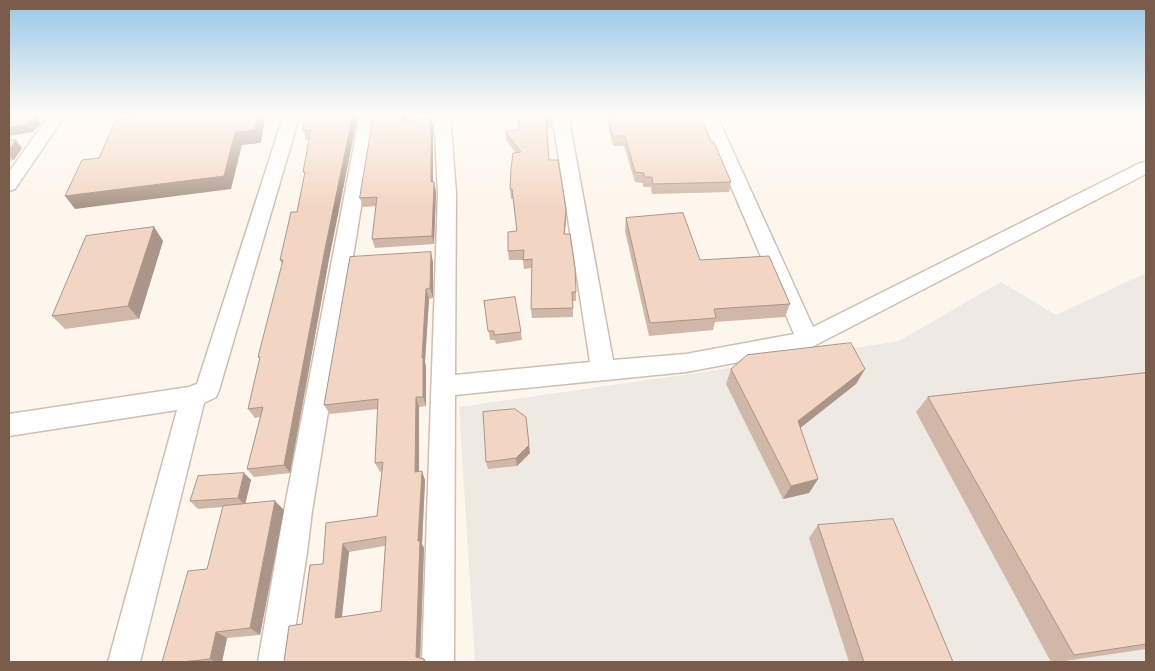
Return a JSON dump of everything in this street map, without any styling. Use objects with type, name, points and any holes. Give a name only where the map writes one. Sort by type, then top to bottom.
[{"type":"street","points":[[9,185],[37,145]]},
{"type":"street","points":[[9,425],[193,397],[207,390],[282,145]]},
{"type":"street","points":[[274,662],[351,258],[364,145]]},
{"type":"street","points":[[438,662],[443,386],[436,253],[447,193],[444,145]]},
{"type":"street","points":[[565,145],[603,370]]},
{"type":"street","points":[[722,145],[808,340]]},
{"type":"street","points":[[443,386],[686,363],[808,340],[1146,167]]},
{"type":"street","points":[[124,662],[193,397]]},
{"type":"shaded area","points":[[1146,273],[1146,662],[475,662],[459,407],[697,373],[899,341],[1001,282],[1056,315]]},
{"type":"building","points":[[105,145],[232,145],[224,176],[65,196],[82,160],[99,158]]},
{"type":"building","points":[[308,145],[347,145],[284,465],[247,469],[263,407],[248,409],[260,357],[258,357],[283,260],[280,260],[291,212],[297,212],[305,172],[303,172]]},
{"type":"building","points":[[369,145],[431,145],[431,182],[434,182],[432,236],[372,239],[377,197],[360,198]]},
{"type":"building","points":[[516,145],[548,145],[549,160],[558,160],[566,209],[564,234],[570,234],[575,268],[576,292],[572,292],[573,308],[531,309],[532,259],[523,260],[524,250],[508,251],[508,232],[517,231],[512,189],[510,189],[511,168],[513,153],[521,152]]},
{"type":"building","points":[[628,145],[715,145],[731,182],[653,184],[652,177],[644,177],[644,173],[635,172]]},
{"type":"building","points":[[683,213],[700,260],[769,256],[790,304],[714,309],[716,318],[650,323],[626,218]]},
{"type":"building","points":[[154,227],[128,306],[52,316],[86,236]]},
{"type":"building","points":[[431,252],[430,288],[426,289],[422,358],[423,397],[416,397],[415,472],[422,471],[418,541],[420,541],[416,657],[424,659],[424,662],[284,662],[289,626],[302,624],[310,565],[323,564],[326,523],[377,516],[383,462],[375,463],[378,399],[324,405],[350,257]],"holes":[[[386,537],[381,611],[335,618],[343,544]]]},
{"type":"building","points":[[515,297],[521,332],[494,335],[494,331],[488,331],[484,301]]},
{"type":"building","points":[[851,343],[865,369],[798,421],[818,479],[791,486],[731,369],[747,355]]},
{"type":"building","points":[[1146,373],[1146,644],[1074,655],[928,397]]},
{"type":"building","points":[[515,409],[526,417],[529,445],[516,458],[486,462],[483,412]]},
{"type":"building","points":[[244,473],[238,498],[190,501],[198,476]]},
{"type":"building","points":[[275,501],[250,628],[216,632],[210,659],[162,662],[188,571],[207,569],[223,506]]},
{"type":"building","points":[[893,519],[953,662],[864,662],[818,525]]}]
